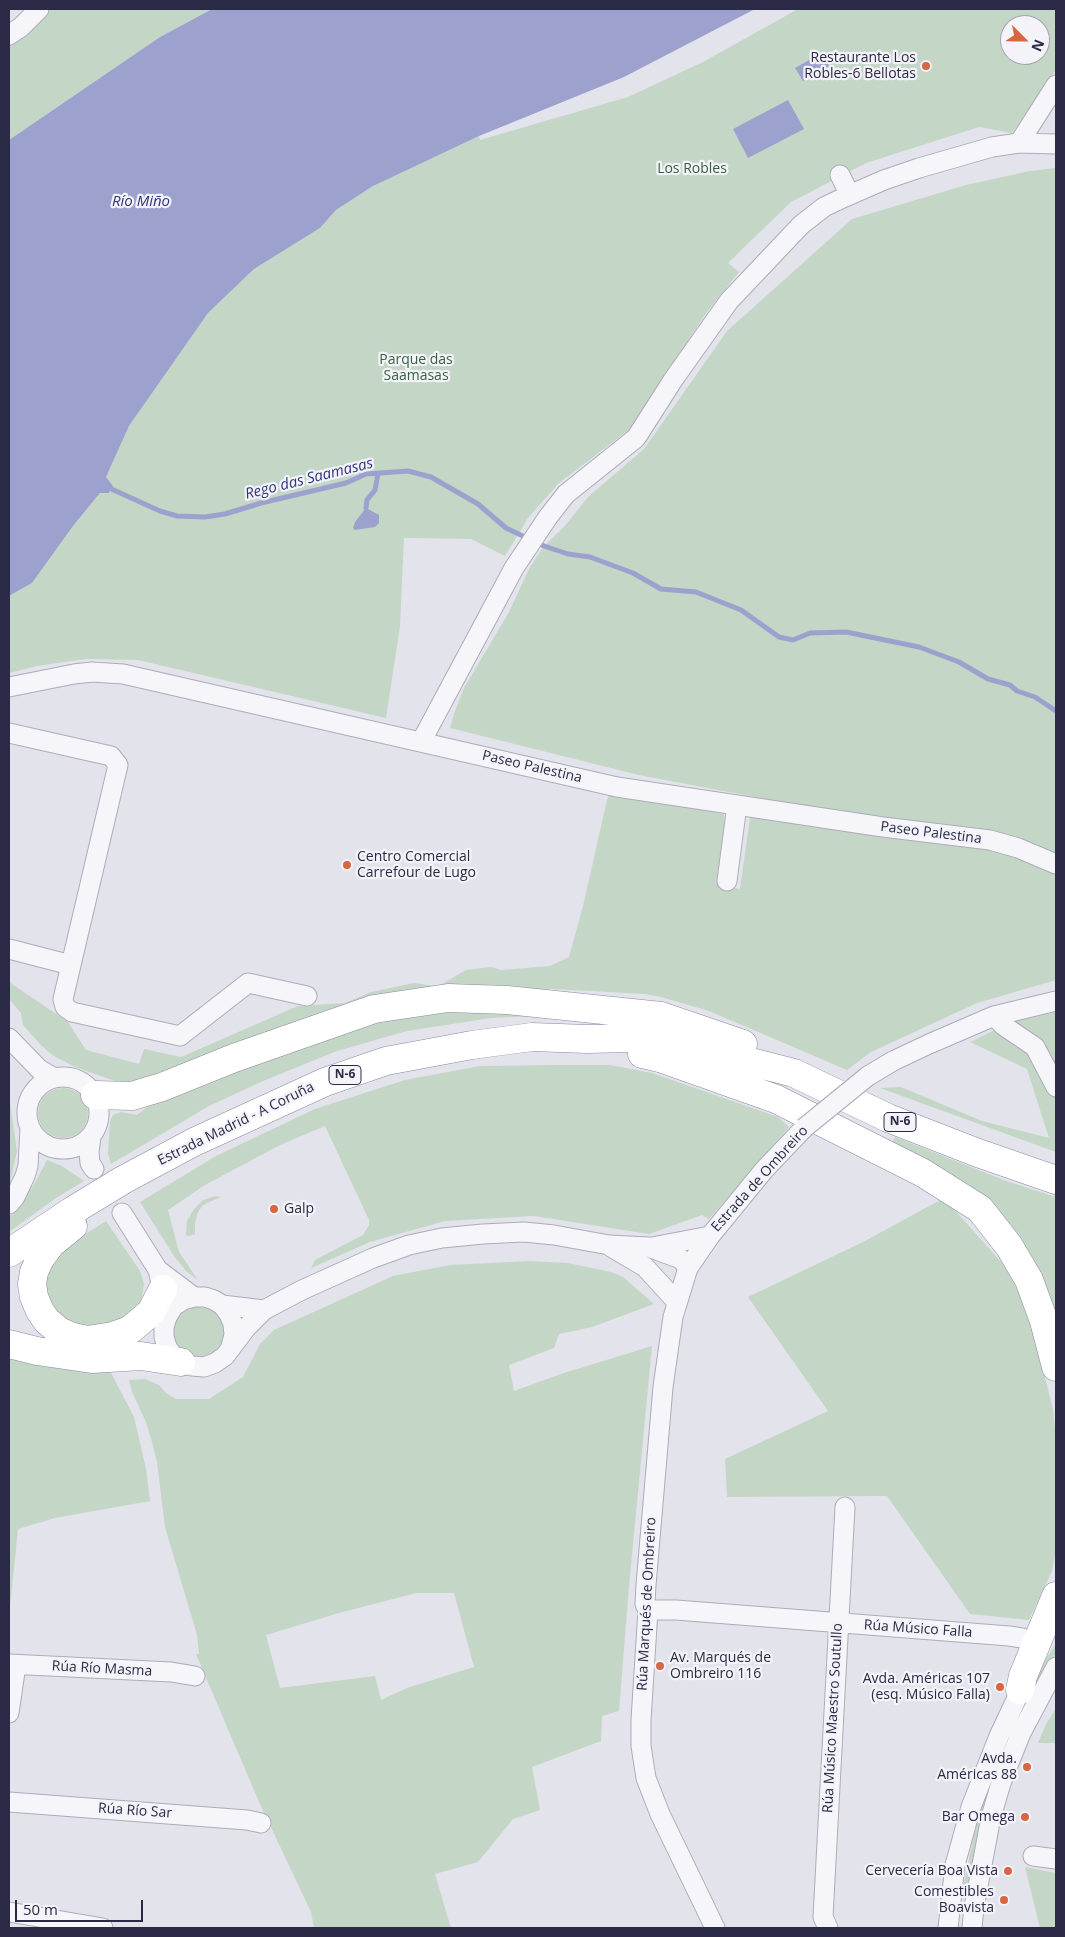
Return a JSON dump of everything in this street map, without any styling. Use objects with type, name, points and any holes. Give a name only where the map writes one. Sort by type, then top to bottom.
[{"type":"highway","points":[[95,1095],[132,1096],[154,1090],[234,1058],[374,1009],[448,998],[506,1000],[661,1016],[758,1050],[794,1073]]},
{"type":"highway","name":"Estrada Madrid - A Coruña","points":[[9,1253],[72,1210],[123,1180],[194,1142],[277,1102],[325,1082],[386,1061],[472,1045],[532,1037],[632,1038],[693,1047],[794,1073],[888,1118],[978,1153],[1056,1180]]},
{"type":"highway","points":[[587,1039],[663,1059],[776,1099],[923,1172],[980,1209],[1009,1246],[1029,1280],[1044,1320],[1056,1367]]},
{"type":"highway","points":[[123,1180],[97,1211],[68,1229],[51,1244],[34,1272],[32,1284],[34,1297],[40,1311],[48,1322],[59,1331],[87,1340],[113,1336],[136,1326],[151,1312],[161,1279]]},
{"type":"highway","points":[[9,1344],[92,1359],[141,1356],[181,1362]]},
{"type":"highway","points":[[1020,1690],[1023,1676],[1046,1638],[1056,1596]]},
{"type":"street","points":[[9,36],[39,9]]},
{"type":"street","points":[[1019,143],[1056,85]]},
{"type":"street","points":[[421,742],[514,568],[548,517],[566,494],[636,438],[673,380],[729,301],[801,225],[824,207],[919,168],[992,147],[1019,143],[1056,144]]},
{"type":"street","points":[[840,175],[850,195]]},
{"type":"street","name":"Paseo Palestina","points":[[9,687],[74,674],[92,672],[124,674],[617,787],[883,827],[990,840],[1018,848],[1056,864]]},
{"type":"street","points":[[9,733],[111,756],[118,765],[63,1003],[72,1012],[180,1036],[248,983],[307,996]]},
{"type":"street","points":[[727,881],[737,805]]},
{"type":"street","points":[[9,949],[71,965]]},
{"type":"street","name":"Estrada de Ombreiro","points":[[687,1271],[710,1236],[764,1170],[804,1128],[868,1076],[929,1044],[994,1016],[1056,1001]]},
{"type":"street","points":[[994,1016],[1004,1026],[1035,1047],[1056,1087]]},
{"type":"street","points":[[12,1042],[39,1069],[54,1078]]},
{"type":"street","points":[[9,1204],[25,1176],[28,1166],[30,1128],[27,1113],[30,1098],[28,1074],[12,1042]]},
{"type":"street","points":[[30,1098],[44,1082],[54,1078],[66,1077],[77,1080],[87,1086],[95,1095],[99,1105],[100,1116],[97,1127],[83,1144],[61,1150]]},
{"type":"street","points":[[30,1128],[43,1143],[74,1153],[92,1166],[88,1152],[91,1136]]},
{"type":"street","points":[[122,1213],[161,1279],[167,1317]]},
{"type":"street","points":[[194,1296],[178,1303],[167,1317],[164,1337],[170,1351],[181,1362],[192,1366],[204,1367],[215,1363],[225,1356],[231,1346],[264,1310],[302,1290],[372,1258],[409,1246],[442,1238],[524,1232],[563,1236],[609,1245],[648,1247],[686,1242],[710,1236]]},
{"type":"street","points":[[609,1245],[645,1267],[676,1302]]},
{"type":"street","points":[[645,1267],[674,1274],[687,1271],[681,1259],[648,1247]]},
{"type":"street","name":"Rúa Marqués de Ombreiro","points":[[687,1271],[676,1302],[656,1449],[645,1604],[648,1610],[641,1746],[646,1778],[660,1814],[715,1928]]},
{"type":"street","points":[[161,1279],[194,1296],[214,1300],[222,1305],[229,1314],[233,1324],[234,1335],[231,1346]]},
{"type":"street","points":[[222,1305],[264,1310]]},
{"type":"street","name":"Rúa Músico Maestro Soutullo","points":[[828,1928],[823,1917],[845,1507]]},
{"type":"street","name":"Rúa Músico Falla","points":[[648,1610],[676,1610],[1009,1636],[1030,1641],[1046,1638]]},
{"type":"street","points":[[9,1713],[12,1665]]},
{"type":"street","name":"Rúa Río Masma","points":[[12,1665],[171,1672],[195,1676]]},
{"type":"street","points":[[972,1928],[974,1907],[991,1817],[1001,1783],[1021,1733],[1056,1667]]},
{"type":"street","points":[[948,1928],[955,1865],[971,1807],[999,1736],[1020,1690]]},
{"type":"street","name":"Rúa Río Sar","points":[[9,1802],[247,1820],[261,1823]]},
{"type":"street","points":[[1033,1856],[1056,1859]]},
{"type":"street","points":[[9,1912],[103,1928]]},
{"type":"green space","points":[[49,9],[212,9],[160,37],[9,140],[9,45]]},
{"type":"green space","name":"Parque das Saamasas","points":[[798,9],[1056,9],[1056,70],[1012,133],[979,127],[866,163],[791,202],[728,263],[739,272],[707,312],[630,429],[559,483],[528,518],[505,556],[471,539],[404,538],[400,626],[386,718],[138,660],[86,659],[37,666],[9,673],[9,596],[32,583],[73,526],[100,493],[110,493],[112,489],[106,477],[129,426],[208,313],[254,269],[320,228],[336,210],[373,186],[479,136],[480,140],[628,97],[703,62]]},
{"type":"green space","points":[[1056,168],[1056,854],[639,775],[450,728],[464,688],[509,612],[530,567],[544,546],[564,527],[588,497],[644,449],[727,331],[852,219],[966,185],[1030,171]]},
{"type":"green space","points":[[609,795],[668,802],[724,814],[725,827],[719,885],[740,889],[750,817],[988,848],[1056,870],[1056,980],[977,1003],[871,1052],[847,1070],[709,1011],[661,997],[645,994],[552,989],[523,991],[471,990],[147,1084],[115,1081],[75,1067],[52,1055],[23,1025],[21,1013],[9,999],[9,982],[68,1022],[86,1050],[139,1064],[144,1049],[181,1057],[298,1006],[345,1003],[371,992],[414,983],[435,986],[466,970],[491,967],[501,970],[550,966],[569,957]]},
{"type":"green space","points":[[453,1008],[541,1016],[491,1018],[407,1031],[337,1051],[263,1081],[209,1106],[111,1164],[108,1154],[110,1121],[113,1115],[121,1112],[137,1115],[148,1106],[347,1028]]},
{"type":"green space","points":[[1056,1012],[1056,1152],[880,1088],[901,1087],[982,1121],[1049,1138],[1027,1069],[970,1042],[1011,1022]]},
{"type":"green space","points":[[610,1065],[652,1073],[778,1117],[789,1127],[709,1219],[702,1215],[649,1234],[534,1216],[445,1221],[370,1242],[311,1268],[315,1260],[363,1235],[369,1225],[369,1220],[325,1126],[280,1145],[205,1185],[168,1210],[179,1252],[198,1280],[186,1271],[174,1256],[140,1202],[216,1156],[315,1109],[405,1080],[480,1066]]},
{"type":"green space","points":[[58,1088],[68,1088],[81,1095],[88,1108],[88,1118],[81,1131],[68,1138],[58,1138],[49,1134],[42,1127],[38,1118],[38,1108],[42,1099],[49,1092]]},
{"type":"green space","points":[[9,1096],[17,1151],[9,1188]]},
{"type":"green space","points":[[895,1137],[1009,1182],[1056,1197],[1056,1334],[1035,1268],[1011,1224],[962,1185],[892,1143]]},
{"type":"green space","points":[[47,1160],[62,1166],[84,1181],[56,1198],[9,1232],[9,1217],[35,1183]]},
{"type":"green space","points":[[216,1196],[221,1197],[203,1205],[198,1212],[195,1234],[186,1235],[187,1221],[194,1209],[203,1200]]},
{"type":"green space","points":[[944,1198],[1011,1273],[1029,1316],[1053,1409],[1056,1437],[1056,1549],[1052,1571],[1029,1620],[970,1614],[887,1496],[727,1497],[725,1459],[828,1411],[748,1297],[863,1242]]},
{"type":"green space","points":[[106,1221],[140,1271],[144,1284],[141,1302],[130,1313],[110,1325],[87,1329],[55,1314],[43,1285],[48,1266],[79,1238]]},
{"type":"green space","points":[[530,1261],[568,1263],[611,1272],[623,1277],[654,1304],[592,1327],[559,1334],[554,1348],[509,1365],[514,1391],[564,1373],[652,1346],[619,1711],[602,1716],[601,1741],[532,1767],[540,1810],[513,1819],[478,1862],[435,1874],[451,1928],[314,1928],[311,1912],[259,1802],[196,1654],[199,1654],[197,1635],[165,1527],[157,1462],[146,1422],[132,1392],[129,1380],[145,1379],[159,1385],[166,1393],[176,1399],[209,1399],[243,1377],[260,1344],[274,1330],[393,1276],[450,1265]],"holes":[[[416,1593],[454,1593],[474,1667],[407,1688],[381,1700],[375,1676],[280,1688],[266,1635],[339,1613]]]},
{"type":"green space","points":[[197,1306],[214,1310],[225,1324],[226,1333],[222,1347],[212,1357],[190,1359],[174,1344],[172,1327],[181,1312]]},
{"type":"green space","points":[[9,1350],[110,1371],[134,1417],[146,1469],[150,1501],[55,1518],[18,1529],[9,1617]]},
{"type":"green space","points":[[1056,1644],[1056,1653],[1039,1679],[979,1833],[966,1899],[961,1898],[976,1824],[988,1788],[1000,1756],[1043,1663]]},
{"type":"green space","points":[[1055,1710],[1056,1743],[1038,1743],[1046,1724]]},
{"type":"green space","points":[[1025,1867],[1056,1873],[1056,1928],[1040,1928]]},
{"type":"water","name":"Río Miño","points":[[212,9],[755,9],[624,77],[479,136],[373,186],[336,210],[320,228],[254,269],[208,313],[129,426],[106,477],[113,486],[109,493],[100,493],[73,526],[32,583],[9,596],[9,140],[160,37]]},
{"type":"water","points":[[822,53],[829,66],[803,81],[795,68]]},
{"type":"water","points":[[788,100],[804,129],[748,158],[733,129]]},
{"type":"water","points":[[366,508],[379,515],[379,523],[375,527],[355,530],[353,528],[355,522]]},
{"type":"waterway","name":"Rego das Saamasas","points":[[107,487],[160,511],[177,516],[205,517],[225,514],[261,503],[346,483],[366,474],[408,471],[431,477],[478,504],[506,528],[544,546],[568,554],[590,557],[633,573],[661,589],[696,592],[741,610],[779,637],[793,640],[810,633],[846,632],[919,647],[959,662],[988,679],[1010,685],[1017,691],[1035,697],[1056,711]]},
{"type":"waterway","points":[[366,508],[367,500],[375,490],[378,474]]},
{"type":"place","name":"Restaurante Los Robles-6 Bellotas","points":[[926,66]]},
{"type":"place","name":"Centro Comercial Carrefour de Lugo","points":[[347,865]]},
{"type":"place","name":"Galp","points":[[274,1209]]},
{"type":"place","name":"Av. Marqués de Ombreiro 116","points":[[660,1666]]},
{"type":"place","name":"Avda. Américas 107 (esq. Músico Falla)","points":[[1000,1687]]},
{"type":"place","name":"Avda. Américas 88","points":[[1027,1767]]},
{"type":"place","name":"Bar Omega","points":[[1025,1817]]},
{"type":"place","name":"Cervecería Boa Vista","points":[[1008,1871]]},
{"type":"place","name":"Comestibles Boavista","points":[[1004,1900]]},
{"type":"park label","name":"Los Robles","points":[[692,169]]}]
